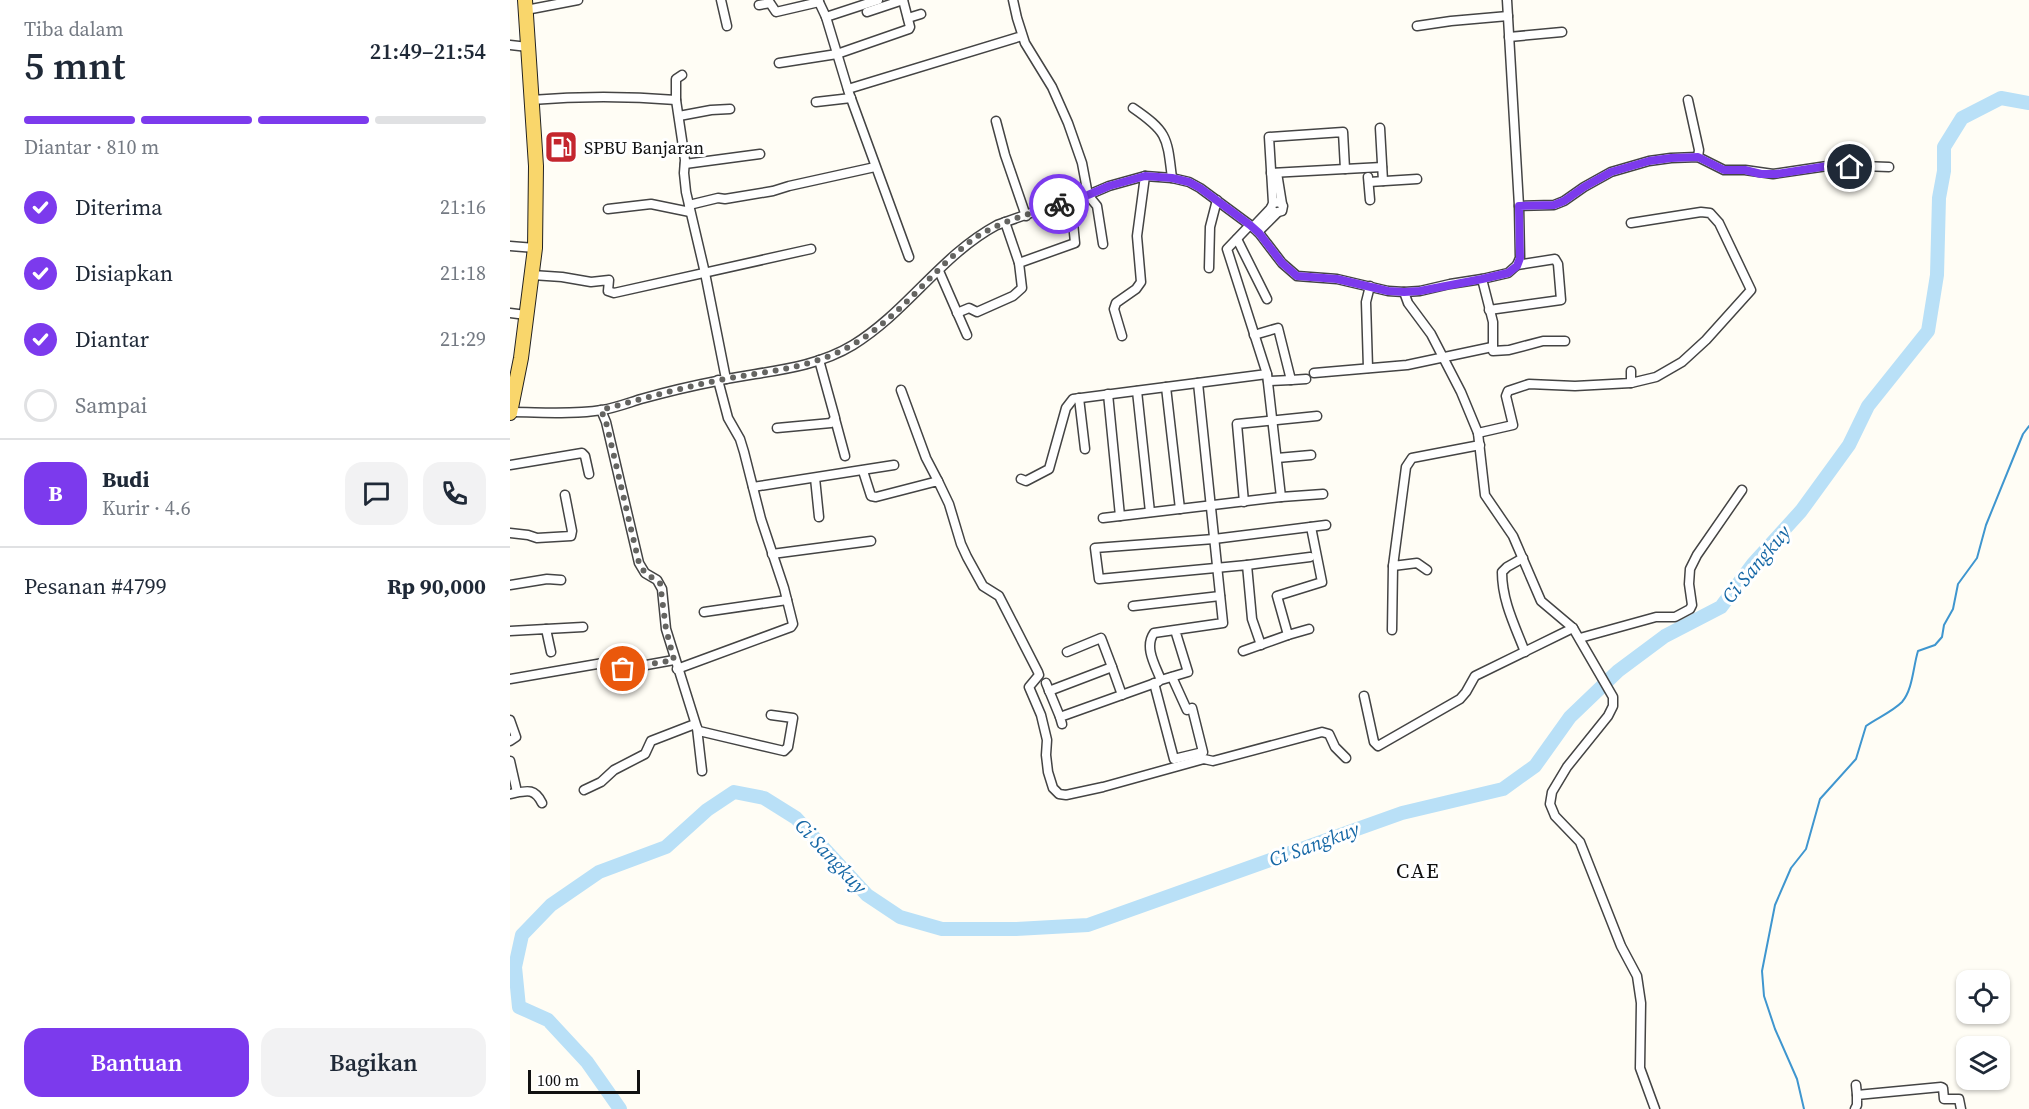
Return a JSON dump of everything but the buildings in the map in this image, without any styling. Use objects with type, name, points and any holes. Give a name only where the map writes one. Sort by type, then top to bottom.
[{"type":"main road","points":[[510,413],[535,248],[537,192],[525,5]]},
{"type":"street","points":[[525,5],[578,0]]},
{"type":"street","points":[[721,0],[727,26]]},
{"type":"street","points":[[826,17],[878,0]]},
{"type":"street","points":[[779,63],[837,54],[909,29],[903,0],[867,12]]},
{"type":"street","points":[[1013,0],[1022,36],[1060,101],[1082,163],[1084,196],[1072,212],[1075,243],[1019,263]]},
{"type":"street","points":[[1507,0],[1519,206],[1520,258],[1517,266]]},
{"type":"street","points":[[759,5],[770,3],[776,12],[819,1],[850,98],[909,257]]},
{"type":"street","points":[[908,18],[921,14]]},
{"type":"street","points":[[1417,26],[1508,16]]},
{"type":"street","points":[[1509,37],[1562,32]]},
{"type":"street","points":[[848,89],[1022,36]]},
{"type":"street","points":[[510,45],[528,47]]},
{"type":"street","points":[[510,679],[603,663],[608,670],[613,671],[676,664],[791,627],[793,621],[740,439],[728,418],[705,273],[689,209],[684,173],[685,164],[676,100],[676,79],[682,75]]},
{"type":"street","points":[[531,100],[567,97],[637,97],[676,100]]},
{"type":"street","points":[[816,102],[850,98]]},
{"type":"street","points":[[1688,99],[1699,150],[1698,157]]},
{"type":"street","points":[[1133,108],[1151,121],[1167,140],[1172,178]]},
{"type":"street","points":[[679,116],[711,110],[729,110]]},
{"type":"street","points":[[996,121],[1026,216]]},
{"type":"street","points":[[1380,128],[1383,181]]},
{"type":"street","points":[[1281,497],[1268,378],[1227,249],[1276,207],[1269,137],[1343,132],[1345,169]]},
{"type":"street","points":[[685,164],[760,154]]},
{"type":"street","points":[[1519,206],[1554,205],[1598,179],[1627,167],[1671,158],[1698,157],[1724,170],[1745,170],[1761,174],[1776,174],[1834,165],[1889,167]]},
{"type":"street","points":[[608,209],[651,204],[689,209],[718,198],[725,199],[773,191],[875,167]]},
{"type":"street","points":[[1274,173],[1382,167]]},
{"type":"street","points":[[1368,168],[1370,200]]},
{"type":"street","points":[[1122,336],[1114,309],[1116,303],[1136,289],[1141,282],[1137,236],[1145,176]]},
{"type":"street","points":[[510,413],[601,410],[676,390],[781,370],[819,360],[853,345],[886,321],[973,240],[1005,222],[1145,176],[1189,182],[1254,228],[1282,263],[1297,276],[1337,279],[1388,291],[1404,292],[1482,279],[1508,273],[1517,266],[1555,259],[1558,264],[1561,300],[1489,310]]},
{"type":"street","points":[[1369,182],[1417,179]]},
{"type":"street","points":[[1084,196],[1097,206],[1103,244]]},
{"type":"street","points":[[1209,268],[1210,227],[1216,200]]},
{"type":"street","points":[[1478,433],[1513,425],[1506,393],[1516,388],[1529,384],[1575,386],[1631,383],[1656,377],[1683,362],[1751,290],[1719,222],[1710,213],[1701,212],[1631,223]]},
{"type":"street","points":[[957,313],[969,308],[977,312],[1017,294],[1022,288],[1019,263],[1005,222]]},
{"type":"street","points":[[1237,239],[1267,299]]},
{"type":"street","points":[[510,246],[535,248]]},
{"type":"street","points":[[532,275],[591,282],[609,280],[608,291],[614,293],[811,249]]},
{"type":"street","points":[[939,271],[967,335]]},
{"type":"street","points":[[1482,279],[1494,328],[1493,351],[1509,350],[1540,342],[1565,341]]},
{"type":"street","points":[[1368,368],[1366,302],[1370,286]]},
{"type":"street","points":[[1404,292],[1408,303],[1431,334],[1461,392],[1478,433],[1485,495],[1513,536],[1541,601],[1573,628],[1613,697],[1608,716],[1567,767],[1552,792],[1550,804],[1555,816],[1580,842],[1621,946],[1637,976],[1641,1003],[1640,1068],[1655,1109]]},
{"type":"street","points":[[510,313],[526,315]]},
{"type":"street","points":[[1254,335],[1278,328],[1291,380]]},
{"type":"street","points":[[1314,373],[1407,365],[1492,347]]},
{"type":"street","points":[[819,360],[845,456]]},
{"type":"street","points":[[1631,371],[1631,383]]},
{"type":"street","points":[[1021,479],[1026,481],[1049,470],[1066,408],[1073,399],[1198,383],[1268,378],[1306,379]]},
{"type":"street","points":[[1172,677],[1183,704],[1187,710],[1192,708],[1203,752],[1174,759],[1149,640],[1154,633],[1222,623],[1198,383]]},
{"type":"street","points":[[1166,387],[1180,509]]},
{"type":"street","points":[[901,390],[926,458],[949,504],[961,544],[983,586],[999,596],[1038,672],[1039,675],[1029,687],[1041,715],[1047,740],[1048,772],[1053,788],[1059,794],[1066,795],[1103,787],[1204,759],[1213,761],[1322,732],[1329,734],[1335,747],[1346,758]]},
{"type":"street","points":[[1137,391],[1150,513]]},
{"type":"street","points":[[1108,394],[1120,516]]},
{"type":"street","points":[[1079,398],[1085,449]]},
{"type":"street","points":[[601,410],[606,422],[639,563],[645,573],[657,580],[662,589],[666,629],[696,726],[702,771]]},
{"type":"street","points":[[1244,502],[1237,424],[1317,416]]},
{"type":"street","points":[[777,428],[831,423],[835,419]]},
{"type":"street","points":[[1392,630],[1393,566],[1402,485],[1408,462],[1412,458],[1480,445]]},
{"type":"street","points":[[510,465],[582,453],[585,456],[589,474]]},
{"type":"street","points":[[1277,458],[1311,455]]},
{"type":"street","points":[[753,487],[894,465]]},
{"type":"street","points":[[863,471],[868,491],[871,496],[876,497],[938,481]]},
{"type":"street","points":[[815,478],[819,517]]},
{"type":"street","points":[[1580,638],[1656,617],[1675,617],[1690,609],[1692,605],[1689,584],[1690,569],[1697,555],[1742,490]]},
{"type":"street","points":[[1103,518],[1323,494]]},
{"type":"street","points":[[510,533],[537,538],[571,536],[565,495]]},
{"type":"street","points":[[1310,557],[1099,579],[1095,548],[1214,538],[1326,525]]},
{"type":"street","points":[[1288,635],[1277,596],[1322,582],[1311,527]]},
{"type":"street","points":[[772,554],[871,541]]},
{"type":"street","points":[[1523,558],[1502,572],[1505,599],[1525,652]]},
{"type":"street","points":[[1393,566],[1417,563],[1427,570]]},
{"type":"street","points":[[1247,565],[1252,619],[1261,645]]},
{"type":"street","points":[[510,585],[547,579],[561,580]]},
{"type":"street","points":[[1132,606],[1220,596]]},
{"type":"street","points":[[704,612],[787,600]]},
{"type":"street","points":[[510,631],[583,627]]},
{"type":"street","points":[[1364,696],[1374,742],[1378,746],[1460,699],[1467,692],[1475,676],[1573,628]]},
{"type":"street","points":[[546,629],[551,652]]},
{"type":"street","points":[[1243,651],[1309,629]]},
{"type":"street","points":[[1112,667],[1047,687],[1061,721],[1122,695],[1188,672],[1174,630]]},
{"type":"street","points":[[1066,652],[1101,638],[1122,695]]},
{"type":"street","points":[[696,726],[699,731],[784,751],[788,747],[793,718],[771,715]]},
{"type":"street","points":[[510,720],[516,737],[510,741]]},
{"type":"street","points":[[584,790],[601,782],[614,770],[645,753],[651,741],[696,726]]},
{"type":"street","points":[[510,761],[513,793],[535,793],[542,803]]},
{"type":"street","points":[[1855,1109],[1856,1090],[1943,1087],[1944,1099],[1959,1099],[1961,1109]]},
{"type":"waterway","name":"Ci Sangkuy","points":[[620,1109],[587,1062],[548,1020],[519,1007],[515,967],[522,935],[551,905],[599,872],[666,847],[707,810],[734,792],[764,798],[796,818],[867,895],[900,917],[942,929],[1016,929],[1088,925],[1402,813],[1503,789],[1535,766],[1570,717],[1618,671],[1665,636],[1721,607],[1753,564],[1801,511],[1849,445],[1868,406],[1928,331],[1937,275],[1939,198],[1944,171],[1944,147],[1962,118],[2001,98],[2029,103]]},
{"type":"waterway","points":[[1804,1109],[1797,1079],[1775,1029],[1764,996],[1762,971],[1775,905],[1791,868],[1806,849],[1820,799],[1856,759],[1866,726],[1894,709],[1906,697],[1918,651],[1935,645],[1942,637],[1944,625],[1953,609],[1958,584],[1977,558],[1986,525],[2023,434],[2029,426]]},
{"type":"way so far","points":[[623,669],[674,660],[666,629],[662,589],[660,583],[645,573],[639,563],[606,422],[601,410],[697,385],[801,366],[835,354],[853,345],[886,321],[973,240],[997,225],[1059,204]]},
{"type":"place","name":"SPBU Banjaran","points":[[561,147]]},
{"type":"district","name":"CAE","points":[[1418,870]]},
{"type":"route","points":[[1059,204],[1133,178],[1161,177],[1189,182],[1250,225],[1282,263],[1297,276],[1337,279],[1388,291],[1404,292],[1482,279],[1514,270],[1520,258],[1519,206],[1554,205],[1611,172],[1627,167],[1649,161],[1690,157],[1698,157],[1724,170],[1745,170],[1761,174],[1776,174],[1834,165],[1850,167]]}]
